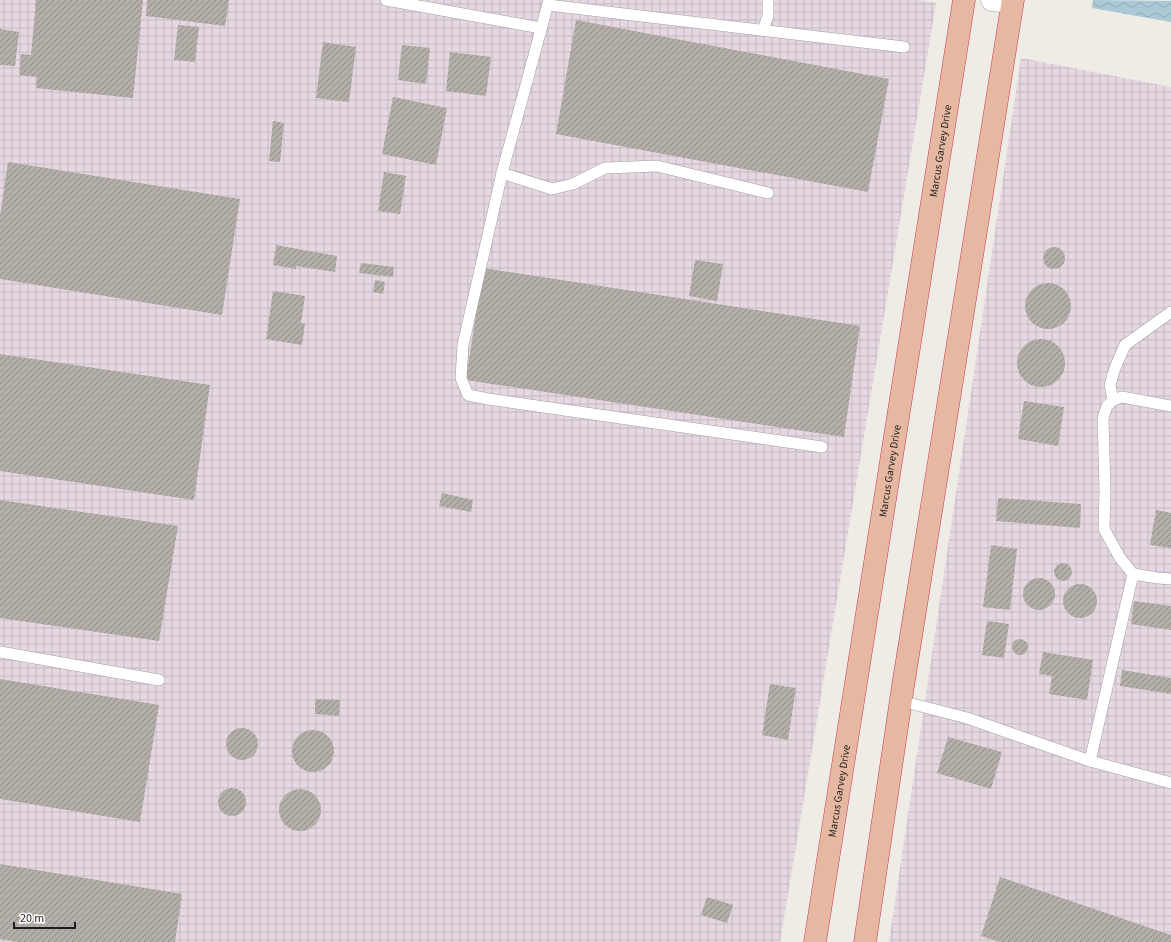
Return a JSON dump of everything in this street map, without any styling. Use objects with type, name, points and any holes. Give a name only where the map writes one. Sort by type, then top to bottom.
[{"type":"highway","name":"Marcus Garvey Drive","points":[[815,942],[964,0]]},
{"type":"highway","points":[[866,942],[1006,1]]},
{"type":"lane","points":[[386,0],[541,28]]},
{"type":"lane","points":[[763,30],[768,16],[768,0]]},
{"type":"lane","points":[[822,447],[468,395],[460,378],[463,345],[502,173],[548,2],[904,47]]},
{"type":"lane","points":[[502,173],[552,189],[574,184],[606,168],[657,166],[768,193]]},
{"type":"lane","points":[[1113,400],[1110,385],[1114,368],[1125,345],[1171,312]]},
{"type":"lane","points":[[1171,406],[1122,397],[1113,400],[1107,406],[1103,418],[1105,490],[1104,528],[1120,558],[1133,574],[1171,579]]},
{"type":"lane","points":[[1090,761],[1133,574]]},
{"type":"lane","points":[[0,652],[159,680]]},
{"type":"lane","points":[[901,701],[967,718],[1090,761],[1171,783]]},
{"type":"shaded area","points":[[0,0],[917,0],[936,3],[780,942],[0,942]]},
{"type":"shaded area","points":[[1021,58],[1171,87],[1171,942],[889,942]]},
{"type":"water","points":[[1093,0],[1171,1],[1171,22],[1092,8]]},
{"type":"building","points":[[36,0],[143,0],[133,98],[36,88],[37,77],[19,75],[21,54],[31,55]]},
{"type":"building","points":[[147,0],[229,0],[225,26],[146,16]]},
{"type":"building","points":[[576,20],[889,79],[868,192],[556,134]]},
{"type":"building","points":[[178,25],[199,27],[195,62],[174,60]]},
{"type":"building","points":[[0,29],[19,32],[15,66],[0,65]]},
{"type":"building","points":[[323,42],[356,47],[349,102],[316,98]]},
{"type":"building","points":[[402,45],[430,48],[426,84],[398,80]]},
{"type":"building","points":[[450,52],[491,57],[486,96],[446,91]]},
{"type":"building","points":[[393,97],[447,108],[436,165],[382,154]]},
{"type":"building","points":[[273,121],[284,123],[280,162],[269,161]]},
{"type":"building","points":[[8,162],[240,199],[222,315],[0,279],[0,216]]},
{"type":"building","points":[[384,172],[406,176],[400,214],[378,211]]},
{"type":"building","points":[[276,245],[337,256],[335,272],[296,266],[296,269],[273,265]]},
{"type":"building","points":[[1054,247],[1062,250],[1065,258],[1062,266],[1054,269],[1046,266],[1043,258],[1046,250]]},
{"type":"building","points":[[695,260],[723,264],[717,301],[689,296]]},
{"type":"building","points":[[361,263],[394,267],[393,277],[359,273]]},
{"type":"building","points":[[483,268],[860,326],[844,437],[466,380]]},
{"type":"building","points":[[375,280],[385,282],[383,294],[373,292]]},
{"type":"building","points":[[1048,283],[1061,287],[1067,293],[1071,306],[1067,319],[1061,325],[1048,329],[1035,325],[1029,319],[1025,306],[1029,293],[1035,287]]},
{"type":"building","points":[[273,291],[305,296],[301,323],[305,323],[302,345],[266,339]]},
{"type":"building","points":[[1036,339],[1046,339],[1055,343],[1061,349],[1064,354],[1064,372],[1055,383],[1046,387],[1036,387],[1027,383],[1021,377],[1017,368],[1017,358],[1021,349],[1027,343]]},
{"type":"building","points":[[0,354],[210,385],[194,500],[0,471]]},
{"type":"building","points":[[1024,401],[1064,407],[1058,446],[1018,439]]},
{"type":"building","points":[[442,493],[473,500],[471,512],[439,506]]},
{"type":"building","points":[[998,498],[1081,504],[1080,528],[996,521]]},
{"type":"building","points":[[0,500],[178,526],[159,641],[0,618]]},
{"type":"building","points":[[1156,510],[1171,513],[1171,548],[1150,545]]},
{"type":"building","points":[[991,545],[1017,549],[1010,610],[983,607]]},
{"type":"building","points":[[1063,563],[1069,566],[1072,572],[1069,578],[1063,581],[1057,578],[1054,572],[1057,566]]},
{"type":"building","points":[[1036,578],[1042,578],[1052,585],[1055,594],[1054,600],[1048,607],[1042,610],[1036,610],[1026,603],[1023,597],[1023,591],[1030,581]]},
{"type":"building","points":[[1080,584],[1092,589],[1097,601],[1092,613],[1080,618],[1068,613],[1063,601],[1068,589]]},
{"type":"building","points":[[1134,601],[1171,606],[1171,630],[1131,624]]},
{"type":"building","points":[[987,621],[1009,624],[1004,658],[982,655]]},
{"type":"building","points":[[1020,639],[1026,641],[1028,647],[1026,653],[1020,655],[1014,653],[1012,647],[1014,641]]},
{"type":"building","points":[[1043,652],[1093,660],[1087,700],[1049,694],[1052,676],[1039,674]]},
{"type":"building","points":[[1122,670],[1171,678],[1171,694],[1120,686]]},
{"type":"building","points":[[0,679],[159,705],[140,822],[0,799]]},
{"type":"building","points":[[770,684],[796,688],[788,740],[762,735]]},
{"type":"building","points":[[315,699],[340,700],[339,716],[315,714]]},
{"type":"building","points":[[239,728],[245,728],[254,732],[258,744],[254,756],[245,760],[239,760],[230,756],[226,747],[226,741],[230,732]]},
{"type":"building","points":[[309,730],[317,730],[328,736],[334,747],[334,755],[328,766],[317,772],[309,772],[298,766],[292,755],[292,747],[298,736]]},
{"type":"building","points":[[948,737],[1002,752],[991,789],[937,773]]},
{"type":"building","points":[[232,788],[238,789],[242,792],[245,796],[245,808],[242,812],[238,815],[232,816],[226,815],[222,812],[219,808],[218,802],[219,796],[222,792],[226,789]]},
{"type":"building","points":[[300,789],[315,795],[321,810],[315,825],[300,831],[285,825],[279,810],[285,795]]},
{"type":"building","points":[[0,864],[182,894],[175,942],[17,942],[0,939]]},
{"type":"building","points":[[1000,877],[1171,935],[1171,942],[1000,942],[981,936]]},
{"type":"building","points":[[707,897],[733,905],[727,923],[701,915]]}]
